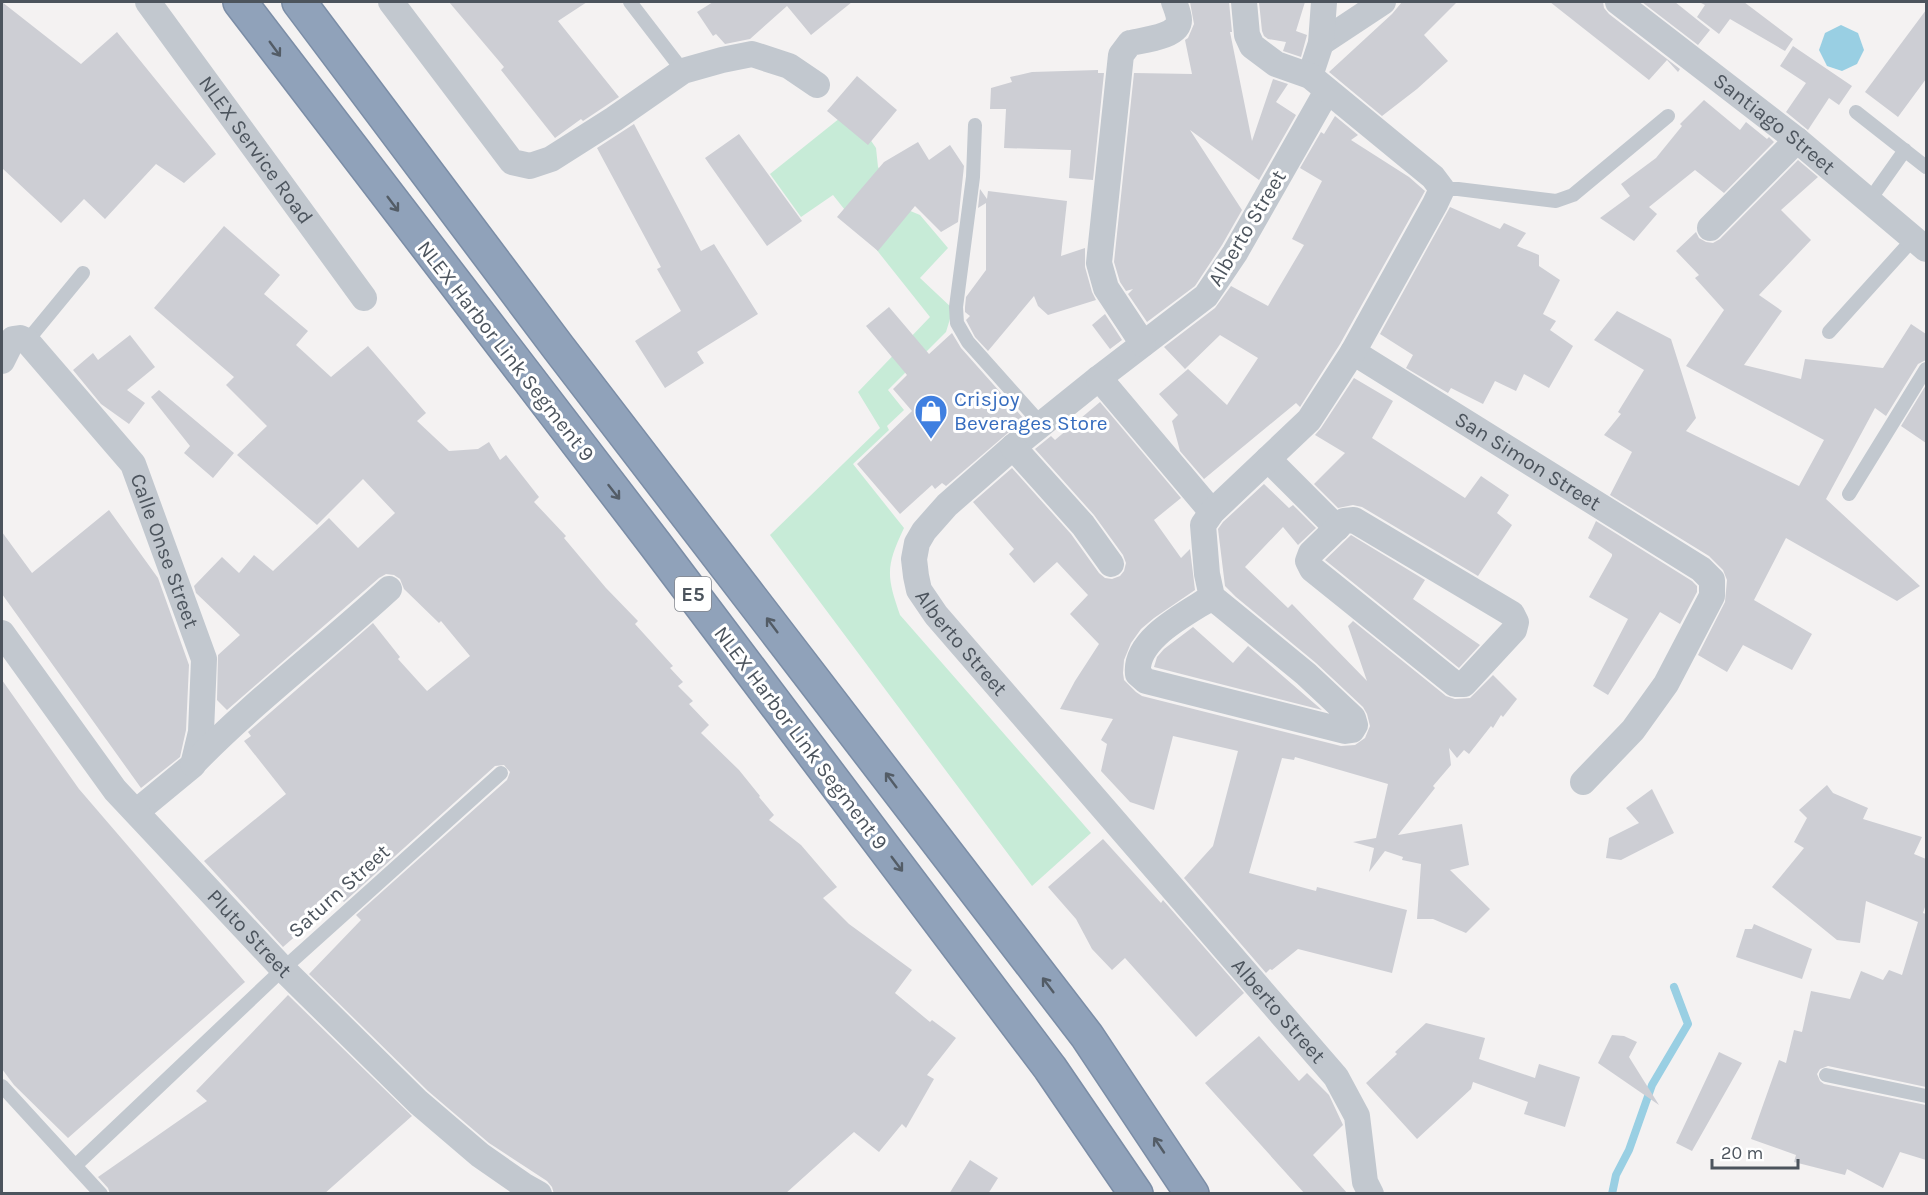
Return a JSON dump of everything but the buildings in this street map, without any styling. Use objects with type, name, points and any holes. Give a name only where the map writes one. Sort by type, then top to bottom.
[{"type":"highway","name":"NLEX Harbor Link Segment 9","points":[[240,2],[1043,1058],[1136,1194]]},
{"type":"highway","name":"NLEX Harbor Link Segment 9","points":[[300,2],[558,347],[1087,1036],[1192,1194]]},
{"type":"highway","points":[[306,2],[331,42]]},
{"type":"street","name":"NLEX Service Road","points":[[148,2],[364,298]]},
{"type":"street","points":[[391,2],[512,162],[530,166],[551,159],[683,71],[752,54],[789,66],[817,85]]},
{"type":"street","points":[[1143,344],[1106,288],[1099,263],[1121,55],[1130,43],[1171,34],[1177,28],[1179,20],[1174,2]]},
{"type":"street","points":[[1212,597],[1161,630],[1143,653],[1137,665],[1138,674],[1146,681],[1157,684],[1345,731],[1352,730],[1356,725],[1353,718],[1314,682],[1212,597],[1207,574],[1203,525],[1212,512],[1309,420],[1353,352],[1436,204],[1442,189],[1433,177],[1318,84],[1276,64],[1252,46],[1247,35],[1244,2]]},
{"type":"street","name":"Alberto Street","points":[[1324,2],[1318,84],[1235,253],[1206,296],[1013,447],[947,505],[924,531],[914,559],[919,590],[936,615],[1336,1077],[1356,1116],[1365,1182],[1371,1194]]},
{"type":"street","points":[[1322,44],[1383,2]]},
{"type":"street","name":"Santiago Street","points":[[1618,2],[1797,140],[1920,244]]},
{"type":"street","points":[[1710,228],[1797,140]]},
{"type":"street","points":[[2,361],[13,339],[20,338],[27,341]]},
{"type":"street","name":"Calle Onse Street","points":[[27,341],[133,464],[204,659],[201,732],[193,765]]},
{"type":"street","name":"San Simon Street","points":[[1353,352],[1701,569],[1712,580],[1712,596],[1666,684],[1633,730],[1583,782]]},
{"type":"street","points":[[1099,378],[1212,512]]},
{"type":"street","points":[[1013,447],[1083,525],[1111,564]]},
{"type":"street","points":[[1268,459],[1337,528]]},
{"type":"street","points":[[1353,520],[1512,614],[1516,622],[1514,630],[1470,679],[1464,684],[1455,684],[1312,569],[1308,561],[1311,554],[1337,528],[1344,521],[1353,520]]},
{"type":"street","points":[[136,812],[193,765],[228,728],[389,589]]},
{"type":"street","name":"Pluto Street","points":[[2,633],[115,790],[283,969],[418,1102],[480,1155],[539,1194]]},
{"type":"lane","points":[[630,2],[683,71]]},
{"type":"lane","points":[[1856,112],[1926,167]]},
{"type":"lane","points":[[1442,189],[1556,201],[1573,195],[1668,116]]},
{"type":"lane","points":[[975,125],[973,177],[956,307],[957,323],[968,342],[1042,424]]},
{"type":"lane","points":[[1869,201],[1905,150]]},
{"type":"lane","points":[[1830,332],[1920,244]]},
{"type":"lane","points":[[27,341],[83,273]]},
{"type":"lane","points":[[1849,494],[1926,369]]},
{"type":"lane","name":"Saturn Street","points":[[75,1166],[283,969],[501,773]]},
{"type":"lane","points":[[1826,1075],[1926,1096]]},
{"type":"lane","points":[[2,1086],[101,1194]]},
{"type":"green space","points":[[850,110],[876,148],[878,167],[908,210],[920,215],[948,248],[920,278],[953,309],[946,332],[888,390],[904,410],[887,426],[889,430],[853,464],[904,528],[894,552],[890,571],[892,590],[900,615],[1091,833],[1032,886],[770,535],[880,428],[858,392],[930,317],[833,195],[801,217],[770,174]]},
{"type":"water","points":[[1841,25],[1858,33],[1864,50],[1857,64],[1842,71],[1827,66],[1819,50],[1825,33]]},
{"type":"waterway","points":[[1612,1194],[1616,1175],[1629,1150],[1652,1085],[1688,1024],[1674,987]]},
{"type":"place","name":"Crisjoy Beverages Store","points":[[931,440]]}]
